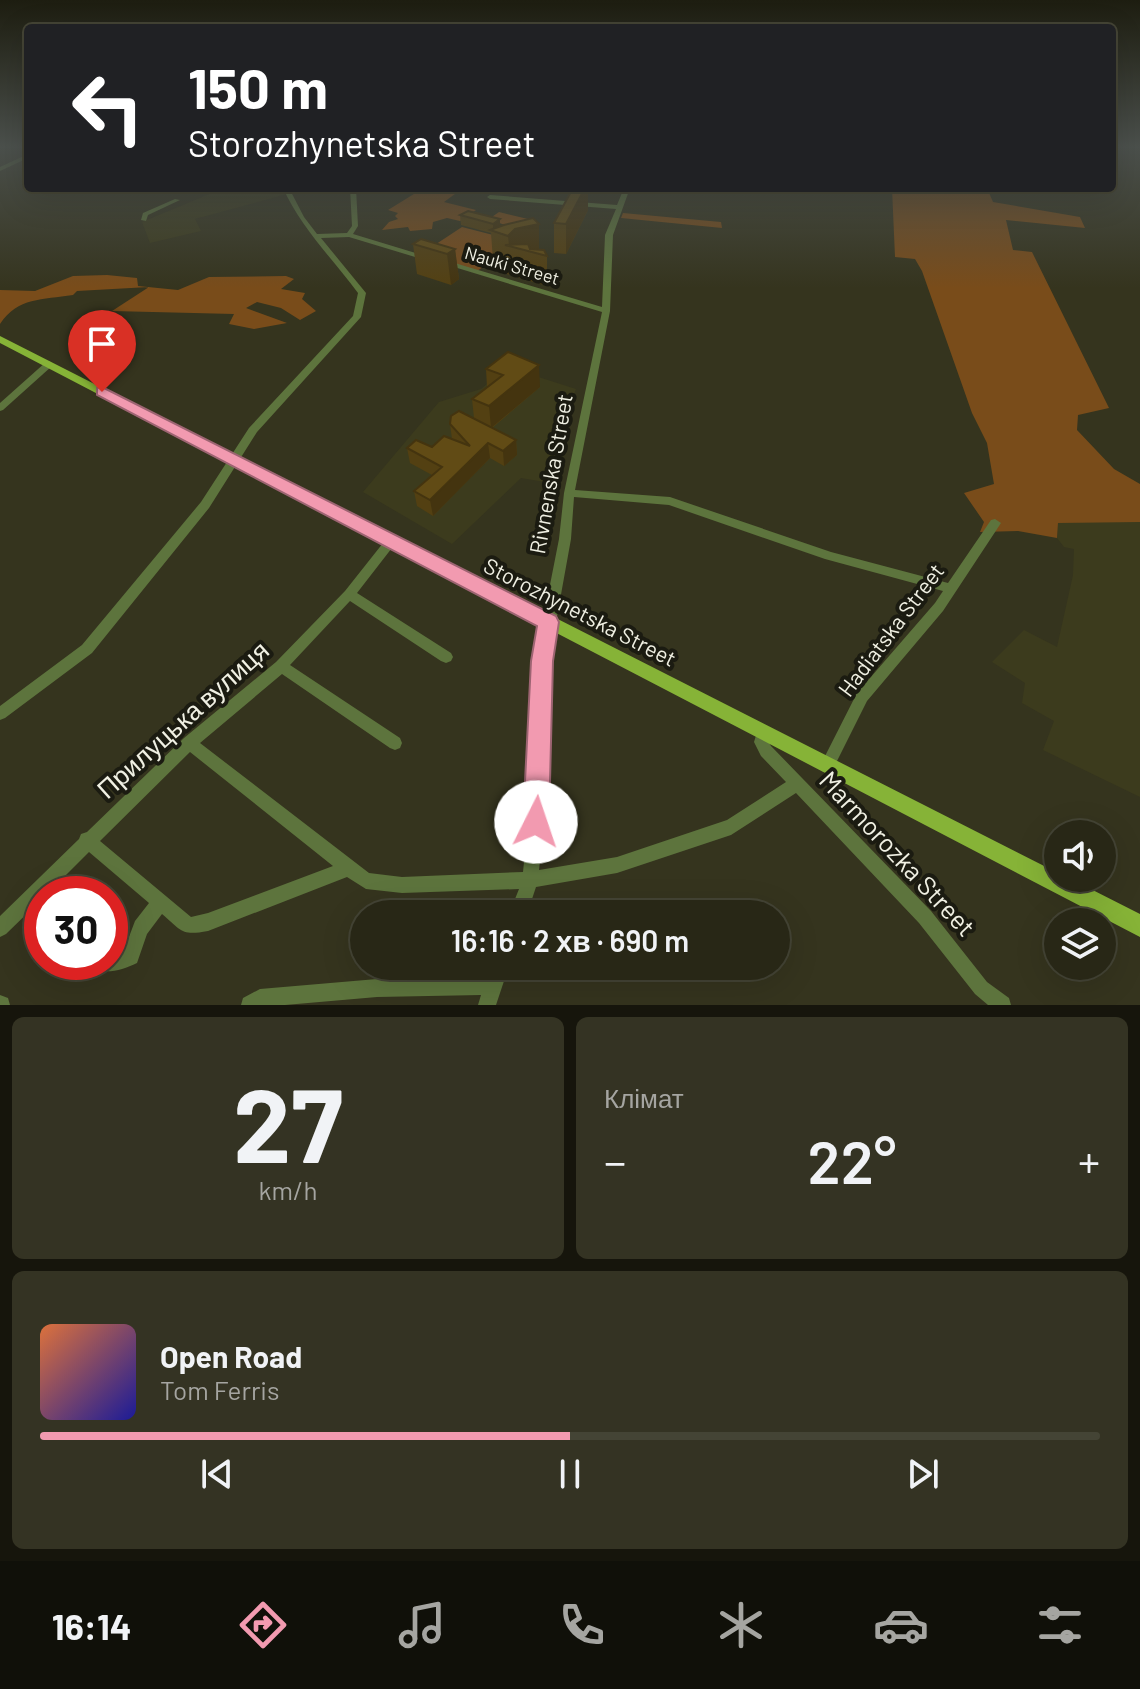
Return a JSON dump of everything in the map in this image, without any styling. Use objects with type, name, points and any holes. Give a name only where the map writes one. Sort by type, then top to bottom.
[{"type":"main road","name":"Storozhynetska Street","points":[[0,339],[1140,926]]},
{"type":"street","points":[[0,714],[87,649],[205,505],[238,450],[272,406],[357,317],[362,293],[295,210],[289,195]]},
{"type":"street","points":[[349,235],[355,226],[353,195]]},
{"type":"street","name":"Rivnenska Street","points":[[523,900],[530,880],[539,793],[537,744],[542,661],[565,539],[569,493],[606,311],[609,235],[624,195]]},
{"type":"street","points":[[490,197],[618,207]]},
{"type":"street","points":[[144,220],[145,214],[177,200]]},
{"type":"street","name":"Nauki Street","points":[[316,236],[349,235],[606,311]]},
{"type":"street","points":[[0,408],[49,364]]},
{"type":"street","points":[[569,493],[670,501],[829,556],[951,589]]},
{"type":"street","name":"Hadiatska Street","points":[[827,766],[862,697],[951,589],[995,523]]},
{"type":"street","name":"Прилуцька вулиця","points":[[0,928],[189,743],[281,666],[349,594],[391,541]]},
{"type":"street","points":[[349,594],[446,657]]},
{"type":"street","points":[[281,666],[395,743]]},
{"type":"street","name":"Marmorozka Street","points":[[763,734],[761,742],[766,751],[916,908],[981,988],[1002,1005]]},
{"type":"street","points":[[189,743],[366,881],[402,885],[530,880],[617,865],[731,827],[797,784]]},
{"type":"street","points":[[87,840],[189,926],[197,926],[348,868]]},
{"type":"street","points":[[128,958],[131,957],[140,928],[153,909],[161,904]]},
{"type":"street","points":[[487,1005],[496,980]]},
{"type":"street","points":[[250,1005],[260,998],[304,994],[494,986]]},
{"type":"shaded area","points":[[207,195],[284,195],[195,219],[201,231],[150,243],[142,222]]},
{"type":"shaded area","points":[[412,195],[454,195],[444,202],[476,210],[460,221],[447,218],[433,222],[432,229],[410,231],[408,227],[382,230],[389,222],[398,219],[395,216],[398,213],[388,210]]},
{"type":"shaded area","points":[[892,195],[990,195],[993,202],[1080,217],[1085,228],[1006,220],[1013,250],[1032,252],[1109,408],[1078,415],[1077,430],[1114,469],[1140,484],[1140,522],[1058,523],[1057,538],[1018,531],[980,532],[984,522],[964,493],[994,484],[987,443],[972,413],[922,271],[915,259],[895,257]]},
{"type":"shaded area","points":[[499,212],[528,219],[521,242],[477,271],[421,254],[462,227],[497,236],[513,228],[489,219]]},
{"type":"shaded area","points":[[623,213],[721,222],[722,228],[621,218]]},
{"type":"shaded area","points":[[73,276],[137,278],[138,286],[148,287],[77,291],[73,295],[32,301],[15,309],[0,324],[0,290],[35,291]]},
{"type":"shaded area","points":[[286,276],[294,279],[281,289],[305,293],[302,299],[316,311],[300,320],[281,308],[257,302],[246,308],[287,323],[254,329],[229,324],[234,314],[112,311],[149,287],[178,290],[209,277]]},
{"type":"shaded area","points":[[507,367],[576,389],[551,483],[521,478],[452,544],[363,492],[439,402],[481,389]]},
{"type":"shaded area","points":[[1140,522],[1140,797],[1043,750],[1054,721],[1022,703],[1025,683],[992,662],[1024,630],[1057,647],[1073,575],[1074,549],[1064,547],[1057,538],[1058,523]]},
{"type":"building","points":[[569,195],[581,195],[566,224],[554,223]]},
{"type":"building","points":[[468,211],[500,219],[493,224],[460,215]]},
{"type":"building","points":[[533,218],[539,224],[515,229],[508,236],[490,230],[504,225]]},
{"type":"building","points":[[421,239],[455,249],[447,254],[413,244]]},
{"type":"building","points":[[528,244],[530,249],[544,250],[547,256],[505,245]]},
{"type":"building","points":[[508,352],[539,365],[489,406],[472,399],[503,375],[486,369]]},
{"type":"building","points":[[459,411],[516,440],[503,451],[488,443],[430,500],[414,491],[442,467],[407,448],[416,440],[432,447],[444,436],[470,446],[450,424],[451,416]]},
{"type":"route","points":[[102,392],[548,622],[542,661],[537,744],[539,793],[536,822]]}]
